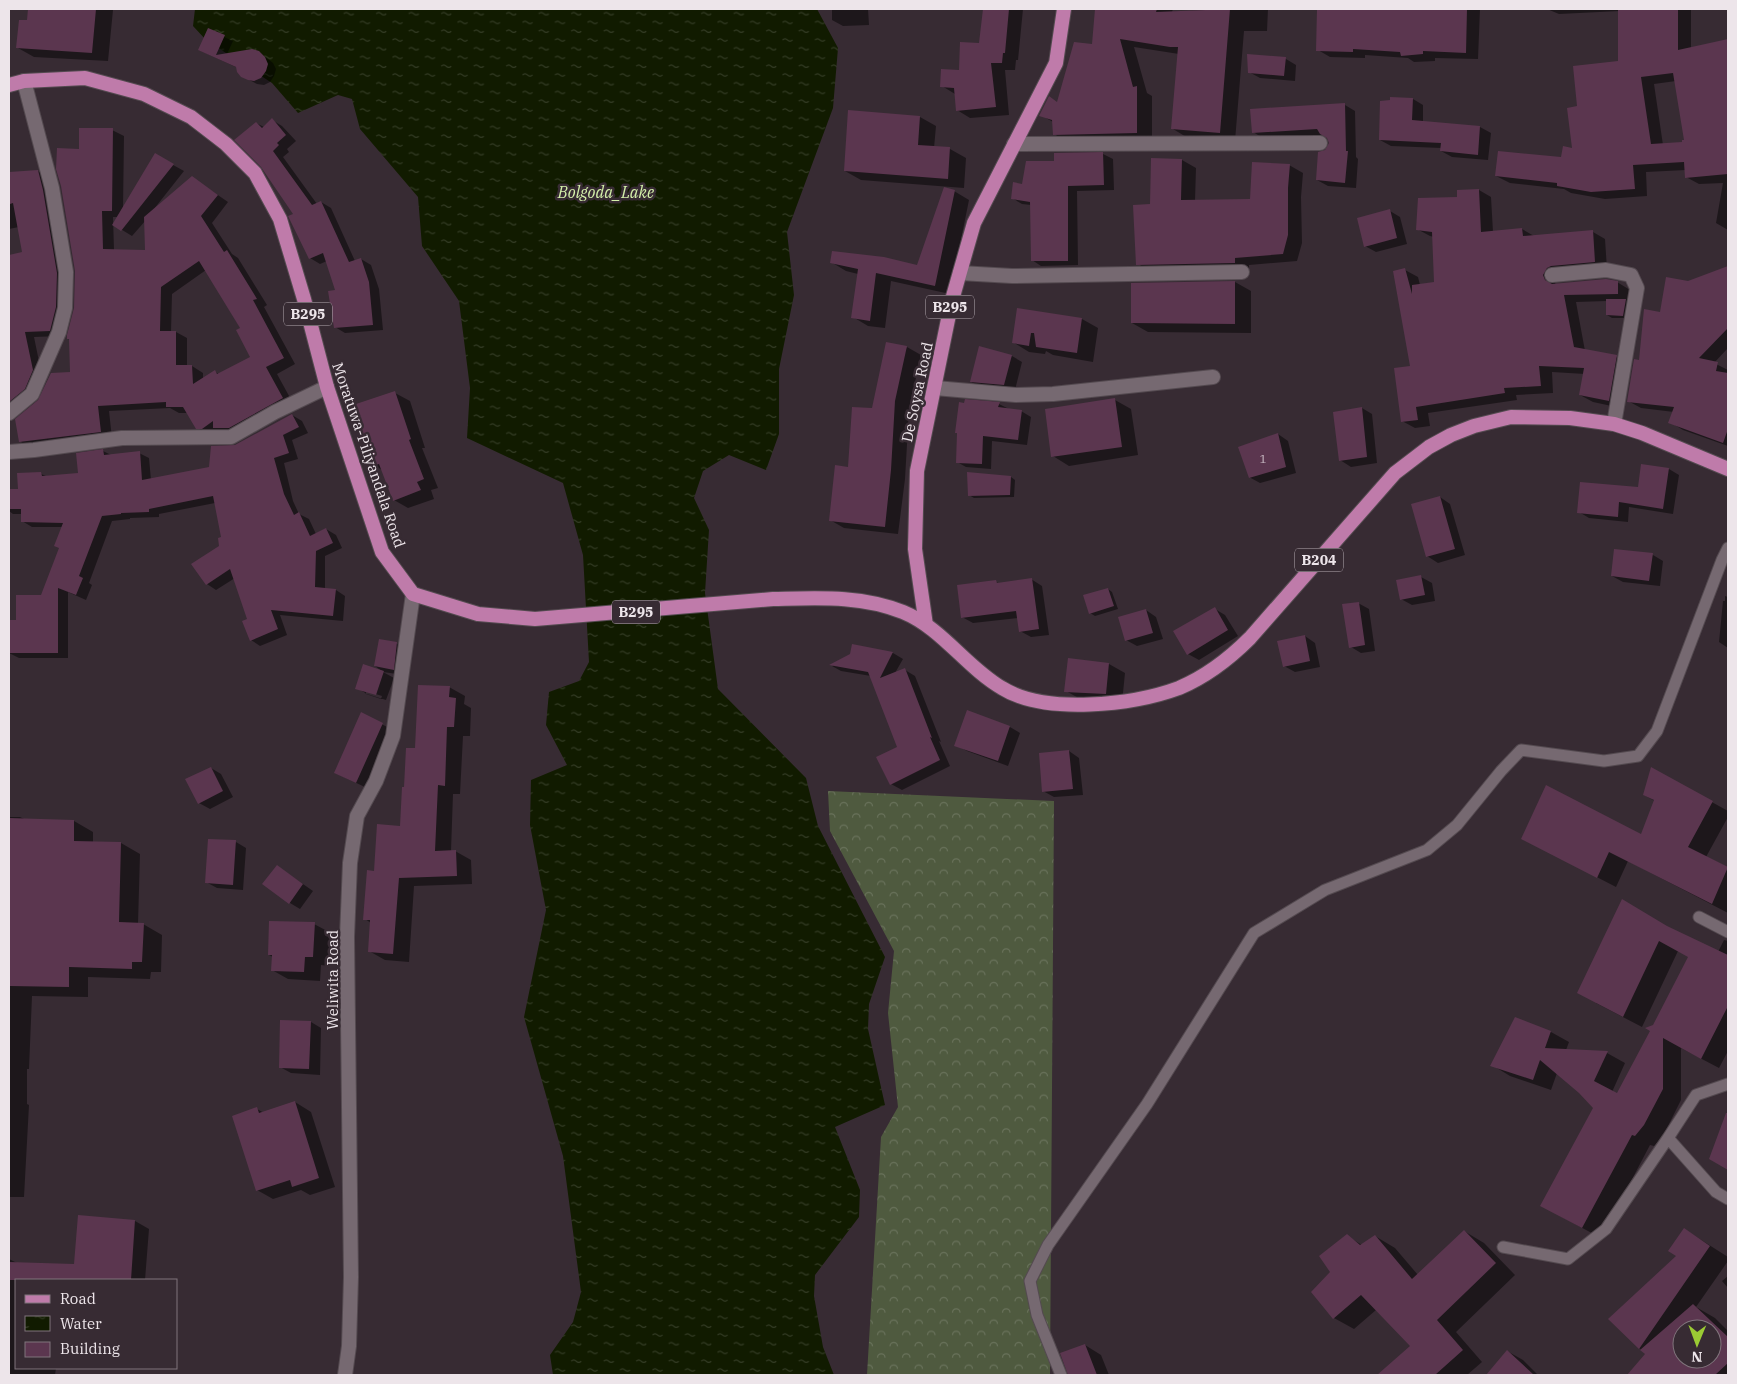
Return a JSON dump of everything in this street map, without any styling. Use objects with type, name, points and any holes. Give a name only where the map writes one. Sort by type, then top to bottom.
[{"type":"main road","name":"De Soysa Road","points":[[926,625],[915,549],[917,471],[952,300],[974,223],[1056,63],[1064,9]]},
{"type":"main road","name":"Moratuwa-Piliyandala Road","points":[[9,85],[24,81],[85,78],[144,94],[191,117],[232,150],[255,173],[280,219],[304,299],[327,387],[382,552],[414,594]]},
{"type":"main road","name":"B204","points":[[926,625],[1000,688],[1015,696],[1042,703],[1095,704],[1138,698],[1181,687],[1233,656],[1395,473],[1429,447],[1451,435],[1474,426],[1511,417],[1570,418],[1614,424],[1642,433],[1728,469]]},
{"type":"main road","name":"B295","points":[[414,594],[478,614],[535,619],[773,599],[845,598],[880,603],[906,613],[926,625]]},
{"type":"street","points":[[9,413],[32,394],[59,332],[66,308],[66,272],[52,188],[24,81]]},
{"type":"street","points":[[1014,144],[1320,143]]},
{"type":"street","points":[[1552,275],[1606,270],[1631,275],[1637,288],[1614,424]]},
{"type":"street","points":[[960,273],[1012,276],[1242,272]]},
{"type":"street","points":[[935,388],[1016,395],[1053,394],[1213,377]]},
{"type":"street","points":[[9,452],[122,438],[230,437],[275,412],[327,387]]},
{"type":"street","name":"Weliwita Road","points":[[345,1375],[349,1346],[351,1277],[347,937],[350,863],[358,816],[376,781],[393,736],[414,594]]},
{"type":"lane","points":[[1061,1375],[1037,1315],[1030,1281],[1048,1245],[1147,1104],[1254,934],[1325,890],[1426,850],[1456,825],[1521,750],[1604,761],[1638,756],[1656,731],[1728,548]]},
{"type":"lane","points":[[1699,917],[1728,932]]},
{"type":"lane","points":[[1503,1247],[1568,1259],[1606,1229],[1696,1094],[1728,1084]]},
{"type":"lane","points":[[1668,1138],[1716,1192],[1728,1199]]},
{"type":"green space","points":[[828,791],[1054,801],[1050,1375],[867,1375],[881,1137],[898,1107],[888,1013],[894,951],[830,831]]},
{"type":"water","name":"Bolgoda_Lake","points":[[195,9],[817,9],[838,48],[833,108],[787,232],[794,295],[779,369],[779,434],[766,470],[729,455],[703,471],[694,498],[709,530],[705,593],[718,689],[806,778],[818,826],[885,957],[869,1004],[868,1029],[885,1105],[835,1127],[860,1190],[859,1217],[815,1275],[814,1296],[823,1347],[834,1375],[553,1375],[550,1355],[573,1322],[581,1292],[563,1156],[524,1017],[546,910],[530,825],[531,780],[567,765],[546,725],[549,692],[579,681],[589,662],[583,555],[563,483],[467,438],[470,388],[459,301],[422,246],[418,197],[360,129],[352,99],[338,95],[298,113],[272,83],[206,40],[193,26]]},
{"type":"building","points":[[28,9],[96,9],[92,53],[16,48],[19,20],[27,20]]},
{"type":"building","points":[[983,9],[1009,9],[1005,53],[1003,53],[1002,63],[991,63],[996,107],[956,111],[954,88],[940,87],[941,69],[959,70],[960,42],[979,43]]},
{"type":"building","points":[[1095,9],[1157,9],[1156,12],[1230,9],[1220,133],[1171,129],[1178,47],[1120,39],[1133,87],[1137,86],[1137,133],[1053,135],[1052,120],[1039,116],[1049,96],[1057,102],[1074,42],[1092,44]]},
{"type":"building","points":[[1317,9],[1467,9],[1466,53],[1423,51],[1423,54],[1401,56],[1400,52],[1353,49],[1353,52],[1316,51]]},
{"type":"building","points":[[1618,9],[1678,9],[1678,50],[1728,39],[1728,174],[1685,178],[1684,162],[1633,165],[1635,189],[1591,192],[1557,186],[1557,183],[1495,176],[1498,151],[1561,157],[1563,146],[1572,148],[1567,108],[1577,106],[1573,66],[1618,61]],"holes":[[[1673,73],[1684,140],[1682,142],[1651,144],[1641,77]]]},
{"type":"building","points":[[208,28],[225,35],[216,55],[252,49],[259,51],[265,57],[268,64],[261,78],[254,81],[241,77],[236,67],[198,50]]},
{"type":"building","points":[[1247,54],[1286,57],[1284,76],[1248,73]]},
{"type":"building","points":[[1390,97],[1413,98],[1412,120],[1480,126],[1478,155],[1440,151],[1441,143],[1379,140],[1380,101],[1390,100]]},
{"type":"building","points":[[1345,103],[1346,151],[1348,151],[1345,183],[1316,180],[1318,152],[1325,150],[1329,143],[1327,138],[1320,134],[1317,129],[1252,133],[1250,109]]},
{"type":"building","points":[[848,110],[920,116],[918,145],[950,147],[948,179],[844,171]]},
{"type":"building","points":[[272,118],[286,135],[277,143],[279,145],[273,151],[312,205],[321,201],[349,262],[361,258],[369,282],[373,325],[334,328],[328,291],[335,290],[323,253],[309,259],[288,216],[293,214],[261,167],[234,140],[256,122],[262,128]]},
{"type":"building","points":[[79,128],[113,128],[112,211],[102,211],[103,249],[145,250],[144,217],[192,176],[218,195],[201,216],[224,252],[227,250],[257,299],[253,300],[284,358],[266,367],[283,398],[229,428],[213,428],[213,421],[202,429],[196,429],[183,407],[166,407],[166,402],[98,406],[101,432],[19,442],[15,419],[38,400],[51,373],[70,372],[69,339],[67,339],[67,335],[74,308],[75,271],[61,186],[56,169],[57,148],[79,149]],"holes":[[[199,261],[240,328],[236,330],[250,357],[217,374],[215,370],[193,384],[192,365],[176,365],[176,331],[160,331],[161,287]]]},
{"type":"building","points":[[1103,152],[1104,185],[1068,186],[1068,261],[1031,261],[1030,202],[1011,199],[1013,182],[1022,184],[1026,161],[1054,161],[1054,153]]},
{"type":"building","points":[[155,153],[174,164],[121,231],[112,225]]},
{"type":"building","points":[[1151,158],[1182,159],[1181,200],[1250,199],[1252,162],[1290,164],[1288,235],[1283,254],[1235,258],[1235,263],[1136,265],[1133,205],[1150,204]]},
{"type":"building","points":[[38,170],[57,273],[56,307],[50,331],[25,332],[33,370],[25,389],[9,402],[9,255],[22,252],[13,203],[10,204],[9,172]]},
{"type":"building","points":[[944,187],[955,190],[935,286],[876,273],[870,321],[851,318],[858,269],[830,263],[832,251],[884,257],[917,265]]},
{"type":"building","points":[[1479,189],[1481,232],[1522,228],[1523,236],[1593,230],[1595,262],[1551,266],[1547,268],[1543,275],[1545,280],[1552,284],[1606,279],[1618,281],[1618,294],[1564,295],[1574,347],[1617,355],[1609,401],[1579,395],[1584,368],[1539,366],[1541,386],[1504,388],[1505,393],[1416,407],[1418,420],[1401,422],[1394,368],[1410,366],[1393,271],[1405,268],[1412,294],[1412,285],[1434,282],[1432,232],[1416,230],[1418,198],[1457,197],[1457,190]]},
{"type":"building","points":[[1390,209],[1397,238],[1364,247],[1357,218]]},
{"type":"building","points":[[1728,266],[1728,328],[1699,358],[1718,362],[1716,371],[1728,373],[1728,429],[1723,443],[1668,423],[1674,407],[1627,402],[1634,359],[1639,360],[1644,309],[1660,312],[1666,277],[1688,281]]},
{"type":"building","points":[[1235,281],[1235,324],[1131,323],[1131,283]]},
{"type":"building","points":[[1606,299],[1626,299],[1623,316],[1606,315]]},
{"type":"building","points":[[1017,308],[1082,318],[1077,353],[1036,347],[1034,333],[1031,333],[1029,346],[1012,343]]},
{"type":"building","points":[[886,342],[907,346],[895,401],[885,527],[829,521],[835,465],[848,467],[852,407],[872,408]]},
{"type":"building","points":[[979,346],[1012,355],[1004,385],[970,382]]},
{"type":"building","points":[[395,391],[411,439],[409,440],[424,479],[417,482],[421,490],[393,501],[379,464],[373,466],[353,405]]},
{"type":"building","points":[[1115,398],[1122,447],[1051,457],[1045,409]]},
{"type":"building","points":[[965,399],[1000,402],[998,407],[1022,410],[1018,440],[983,436],[982,464],[956,463],[957,433],[955,433],[959,402],[964,403]]},
{"type":"building","points":[[1362,407],[1367,457],[1339,461],[1333,412]]},
{"type":"building","points":[[292,414],[299,427],[283,435],[289,453],[274,458],[284,494],[294,515],[299,512],[310,536],[326,528],[333,543],[316,551],[315,587],[336,589],[333,616],[271,610],[278,629],[250,641],[242,621],[247,619],[230,569],[206,585],[191,564],[219,546],[218,538],[221,537],[213,496],[149,509],[149,512],[102,516],[79,576],[83,578],[76,595],[58,588],[58,653],[9,653],[9,620],[16,620],[16,595],[41,595],[59,548],[54,546],[63,523],[21,522],[21,509],[9,509],[9,489],[18,489],[17,473],[41,472],[42,476],[78,473],[76,453],[103,449],[104,455],[140,451],[142,480],[209,467],[211,446],[235,445]]},
{"type":"building","points":[[1278,433],[1286,467],[1249,478],[1238,447]]},
{"type":"building","points":[[1641,464],[1669,468],[1663,509],[1619,502],[1618,517],[1577,513],[1580,482],[1638,487]]},
{"type":"building","points":[[967,472],[1011,476],[1010,495],[968,496]]},
{"type":"building","points":[[1440,496],[1455,549],[1426,557],[1411,504]]},
{"type":"building","points":[[1614,549],[1653,553],[1649,581],[1611,576]]},
{"type":"building","points":[[1421,575],[1425,595],[1400,600],[1396,580]]},
{"type":"building","points":[[1032,578],[1039,629],[1019,632],[1016,611],[961,618],[957,585],[996,580],[997,583]]},
{"type":"building","points":[[1108,588],[1114,606],[1089,614],[1083,595]]},
{"type":"building","points":[[1359,602],[1365,645],[1349,648],[1342,604]]},
{"type":"building","points":[[1215,607],[1228,630],[1187,655],[1173,631]]},
{"type":"building","points":[[1146,609],[1153,633],[1125,641],[1118,617]]},
{"type":"building","points":[[1305,635],[1310,661],[1283,667],[1277,641]]},
{"type":"building","points":[[379,639],[397,642],[394,670],[374,666]]},
{"type":"building","points":[[852,644],[893,652],[880,678],[905,668],[940,760],[890,785],[876,757],[897,747],[868,672],[829,665],[850,654]]},
{"type":"building","points":[[1068,658],[1109,663],[1106,694],[1064,692]]},
{"type":"building","points":[[363,664],[384,671],[376,695],[355,689]]},
{"type":"building","points":[[418,685],[450,686],[449,697],[456,698],[454,727],[447,727],[445,786],[438,785],[435,851],[456,850],[457,876],[399,878],[393,954],[368,952],[370,920],[363,920],[367,870],[374,871],[377,824],[400,826],[406,748],[415,748]]},
{"type":"building","points":[[967,710],[1010,726],[998,761],[954,746]]},
{"type":"building","points":[[361,712],[383,723],[356,783],[334,773]]},
{"type":"building","points":[[1069,750],[1073,789],[1042,792],[1039,753]]},
{"type":"building","points":[[211,767],[223,791],[198,804],[185,779]]},
{"type":"building","points":[[1651,767],[1713,801],[1688,847],[1728,867],[1712,904],[1609,852],[1597,878],[1521,839],[1546,785],[1641,834],[1654,800],[1643,795]]},
{"type":"building","points":[[9,818],[74,820],[74,841],[121,842],[119,922],[144,923],[142,962],[132,962],[132,969],[69,967],[69,987],[9,986]]},
{"type":"building","points":[[208,839],[236,840],[233,885],[205,883]]},
{"type":"building","points":[[277,865],[303,884],[289,904],[262,884]]},
{"type":"building","points":[[1622,899],[1667,926],[1728,955],[1728,1006],[1701,1059],[1663,1038],[1663,1089],[1644,1125],[1635,1136],[1632,1135],[1582,1228],[1540,1206],[1593,1108],[1579,1093],[1540,1060],[1533,1080],[1490,1066],[1515,1017],[1551,1031],[1545,1048],[1608,1051],[1594,1081],[1617,1093],[1650,1031],[1645,1028],[1653,1025],[1688,957],[1659,941],[1623,1017],[1577,993]]},
{"type":"building","points":[[269,921],[315,922],[313,957],[305,957],[304,972],[271,971],[272,955],[268,955]]},
{"type":"building","points":[[280,1020],[311,1021],[309,1069],[279,1068]]},
{"type":"building","points":[[295,1101],[319,1178],[292,1187],[290,1180],[256,1191],[232,1116],[257,1107],[259,1113]]},
{"type":"building","points":[[1726,1113],[1728,1113],[1728,1170],[1709,1159]]},
{"type":"building","points":[[78,1215],[135,1220],[131,1279],[9,1280],[9,1262],[74,1264]]},
{"type":"building","points":[[1684,1228],[1710,1246],[1639,1349],[1608,1319],[1676,1256],[1668,1251]]},
{"type":"building","points":[[1464,1230],[1496,1263],[1437,1320],[1463,1350],[1435,1375],[1377,1375],[1410,1346],[1361,1295],[1333,1319],[1311,1292],[1330,1272],[1319,1256],[1347,1234],[1360,1245],[1375,1235],[1412,1279]]},
{"type":"building","points":[[1693,1304],[1709,1319],[1676,1319]]},
{"type":"building","points":[[1672,1322],[1672,1369],[1722,1369],[1715,1375],[1627,1375],[1645,1354],[1640,1350]]},
{"type":"building","points":[[1722,1331],[1728,1337],[1728,1363],[1722,1369]]},
{"type":"building","points":[[1085,1344],[1097,1375],[1068,1375],[1060,1353]]},
{"type":"building","points":[[1507,1350],[1534,1375],[1486,1375]]}]
